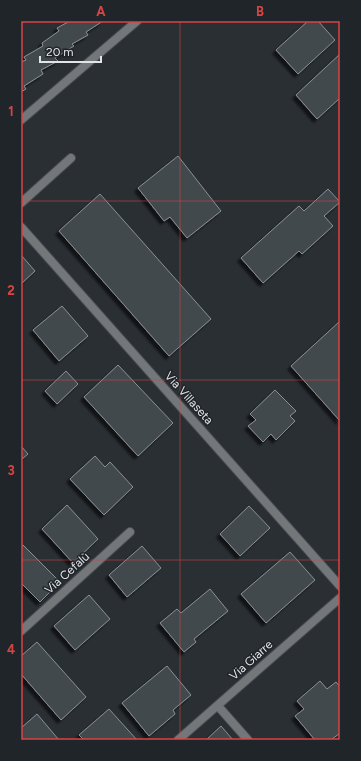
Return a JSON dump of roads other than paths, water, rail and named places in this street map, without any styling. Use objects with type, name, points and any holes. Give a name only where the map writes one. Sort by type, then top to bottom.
[{"type":"street","points":[[21,120],[138,21]]},
{"type":"street","points":[[21,203],[71,158]]},
{"type":"street","name":"Via Villaseta","points":[[21,227],[340,586]]},
{"type":"street","name":"Via Cefalù","points":[[21,631],[130,532]]},
{"type":"street","name":"Via Giarre","points":[[178,740],[340,598]]},
{"type":"street","points":[[218,706],[248,740]]}]
